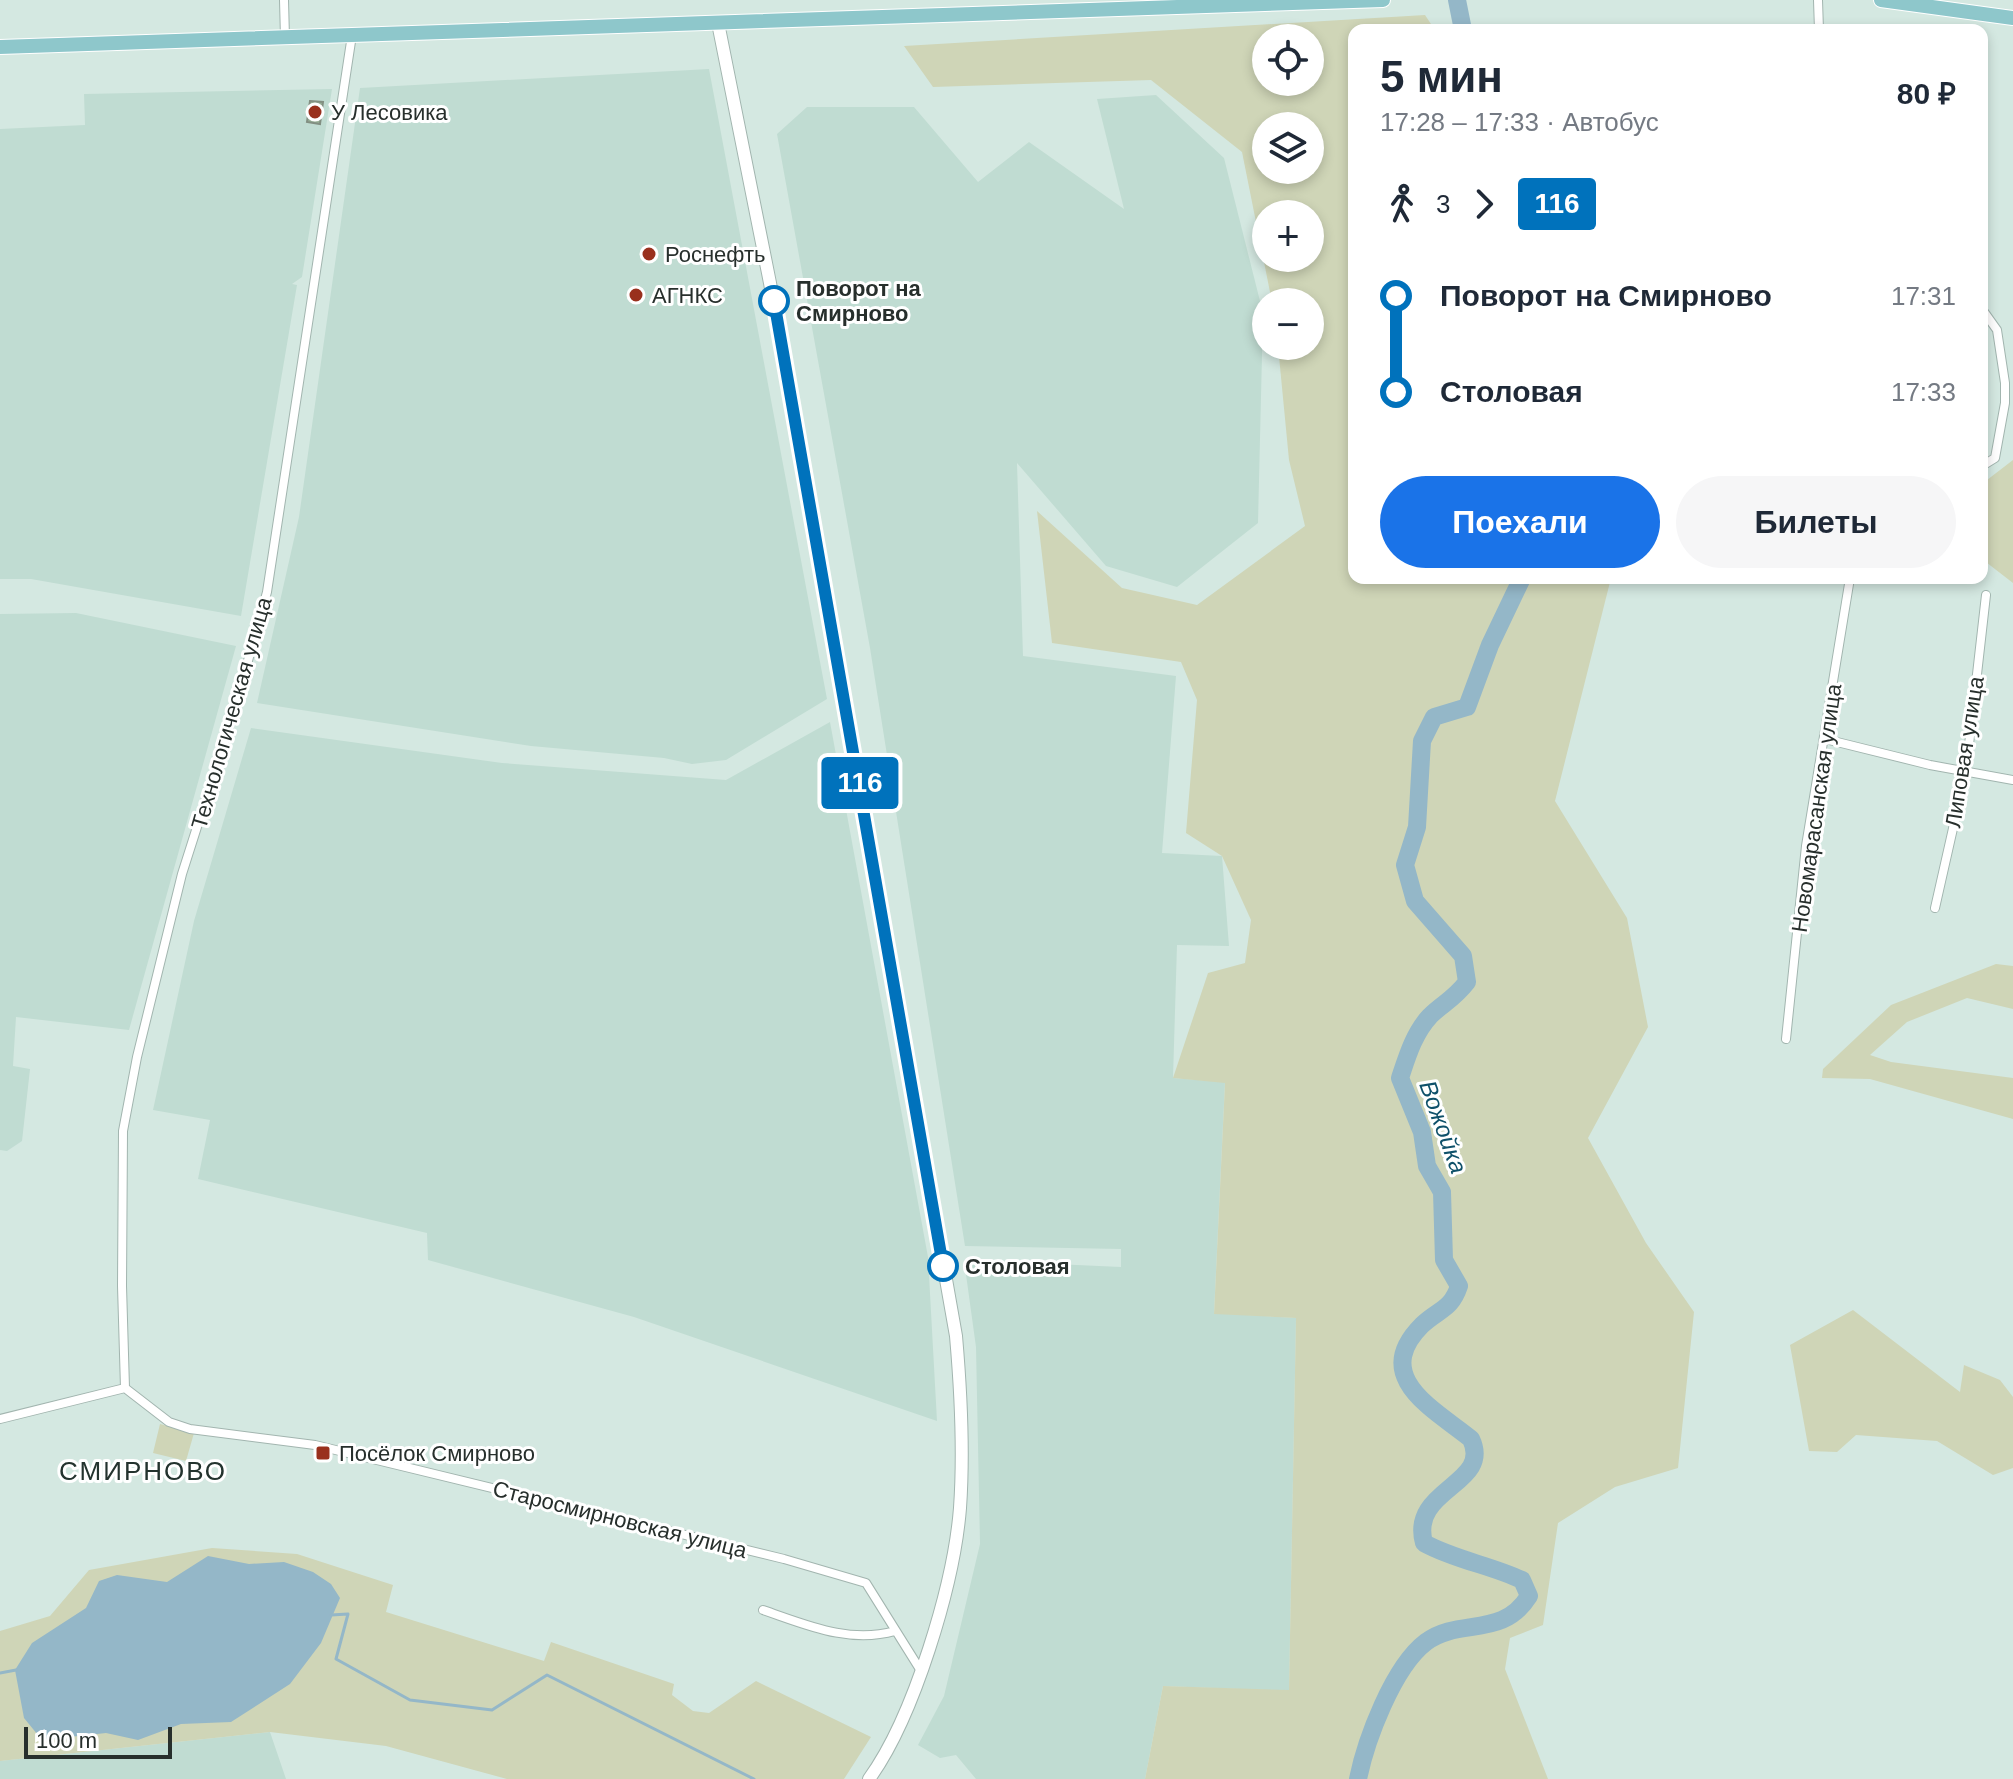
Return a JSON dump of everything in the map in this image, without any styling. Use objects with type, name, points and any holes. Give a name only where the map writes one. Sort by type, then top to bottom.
[{"type":"main road","points":[[0,47],[1383,0]]},
{"type":"main road","points":[[1881,0],[2013,18]]},
{"type":"street","points":[[284,0],[285,38]]},
{"type":"street","points":[[1818,0],[1819,24]]},
{"type":"street","points":[[718,23],[773,297],[956,1336],[961,1399],[960,1510],[941,1603],[921,1671],[902,1722],[869,1779]]},
{"type":"street","name":"Технологическая улица","points":[[125,1388],[123,1131],[137,1057],[182,874],[234,711],[267,592],[352,35]]},
{"type":"street","points":[[1988,317],[1997,330],[2005,403],[1995,458],[1988,462]]},
{"type":"street","name":"Новомарасанская улица","points":[[1786,1039],[1806,846],[1849,584]]},
{"type":"street","name":"Липовая улица","points":[[1935,908],[1966,771],[1986,595]]},
{"type":"street","points":[[1825,739],[1930,765],[2013,780]]},
{"type":"street","points":[[0,1419],[125,1388]]},
{"type":"street","name":"Старосмирновская улица","points":[[125,1388],[169,1422],[190,1429],[315,1445],[768,1555],[866,1583],[921,1671]]},
{"type":"street","points":[[763,1610],[842,1635],[873,1637],[895,1631]]},
{"type":"shaded area","points":[[1425,15],[1431,24],[1348,24],[1348,584],[1609,584],[1555,801],[1627,918],[1648,1027],[1588,1138],[1646,1243],[1694,1312],[1678,1468],[1615,1487],[1558,1523],[1543,1625],[1510,1638],[1505,1669],[1548,1779],[1145,1779],[1163,1686],[1289,1690],[1296,1318],[1214,1314],[1225,1083],[1173,1078],[1208,973],[1245,963],[1251,920],[1222,856],[1186,833],[1197,700],[1181,662],[1052,643],[1037,511],[1122,588],[1197,605],[1305,526],[1289,460],[1279,360],[1324,360],[1324,288],[1269,288],[1266,272],[1324,272],[1324,200],[1252,202],[1242,152],[1151,80],[933,87],[904,46],[1252,25],[1252,96],[1324,96],[1324,24],[1274,24]]},
{"type":"shaded area","points":[[709,69],[827,699],[726,760],[692,764],[664,758],[531,746],[257,703],[299,517],[360,88]]},
{"type":"shaded area","points":[[332,89],[302,277],[292,284],[297,285],[241,616],[31,579],[0,579],[0,129],[85,125],[84,94]]},
{"type":"shaded area","points":[[1156,95],[1224,158],[1257,288],[1252,288],[1252,360],[1262,360],[1258,523],[1177,587],[1106,566],[1017,463],[1023,656],[1176,676],[1162,853],[1222,856],[1229,946],[1177,945],[1173,1078],[1225,1082],[1214,1313],[1296,1318],[1289,1691],[1163,1686],[1145,1779],[976,1779],[956,1755],[940,1758],[918,1745],[944,1696],[980,1544],[976,1347],[964,1260],[1121,1267],[1121,1249],[965,1246],[870,648],[777,134],[807,107],[914,107],[978,182],[1029,142],[1124,209],[1097,99]]},
{"type":"shaded area","points":[[2013,460],[2013,583],[1988,564],[1988,479]]},
{"type":"shaded area","points":[[76,613],[236,646],[129,1030],[16,1017],[13,1066],[30,1069],[22,1141],[7,1151],[0,1150],[0,614]]},
{"type":"shaded area","points":[[830,722],[928,1257],[937,1421],[634,1317],[428,1260],[427,1233],[198,1179],[210,1120],[153,1110],[194,921],[251,728],[502,763],[726,780]]},
{"type":"shaded area","points":[[1996,964],[2013,966],[2013,1009],[1967,998],[1907,1022],[1870,1055],[1891,1062],[2013,1078],[2013,1119],[1870,1079],[1822,1078],[1823,1069],[1891,1005]]},
{"type":"shaded area","points":[[1853,1310],[1960,1392],[1964,1365],[2000,1380],[2013,1397],[2013,1468],[1993,1475],[1937,1441],[1856,1435],[1837,1452],[1809,1451],[1790,1345]]},
{"type":"shaded area","points":[[160,1424],[194,1433],[186,1461],[153,1453]]},
{"type":"shaded area","points":[[212,1548],[297,1554],[393,1585],[386,1612],[544,1661],[551,1642],[674,1684],[672,1695],[693,1711],[709,1713],[756,1681],[871,1737],[844,1779],[507,1779],[386,1746],[270,1732],[0,1761],[0,1631],[50,1616],[89,1570]]},
{"type":"shaded area","points":[[270,1732],[286,1779],[0,1779],[0,1761]]},
{"type":"water","points":[[208,1556],[249,1564],[284,1562],[313,1572],[331,1584],[340,1598],[321,1643],[290,1684],[231,1722],[181,1724],[138,1740],[106,1733],[42,1740],[24,1718],[15,1670],[32,1643],[86,1608],[99,1581],[117,1575],[167,1582]]},
{"type":"building","name":"У Лесовика","points":[[310,101],[323,102],[320,124],[307,122]]},
{"type":"waterway","name":"Вожойка","points":[[1457,0],[1462,24]]},
{"type":"waterway","name":"Вожойка","points":[[1358,1779],[1383,1705],[1414,1653],[1439,1635],[1506,1618],[1529,1596],[1522,1580],[1424,1543],[1423,1525],[1428,1510],[1462,1478],[1471,1467],[1475,1454],[1471,1439],[1426,1403],[1405,1376],[1403,1361],[1408,1344],[1422,1325],[1448,1305],[1459,1286],[1444,1260],[1442,1192],[1427,1166],[1422,1132],[1400,1078],[1424,1023],[1467,982],[1463,956],[1415,901],[1405,865],[1417,827],[1422,741],[1434,717],[1467,707],[1490,645],[1519,584]]},
{"type":"waterway","points":[[331,1615],[348,1614],[336,1659],[410,1700],[492,1710],[547,1675],[754,1779]]},
{"type":"waterway","points":[[0,1673],[16,1670]]},
{"type":"bus line","name":"116","points":[[774,301],[943,1266]]},
{"type":"place","name":"У Лесовика","points":[[315,112]]},
{"type":"place","name":"Роснефть","points":[[649,254]]},
{"type":"place","name":"АГНКС","points":[[636,295]]},
{"type":"place","name":"Поворот на Смирново","points":[[774,301]]},
{"type":"place","name":"Столовая","points":[[943,1266]]},
{"type":"place","name":"Посёлок Смирново","points":[[323,1453]]},
{"type":"district","name":"СМИРНОВО","points":[[143,1471]]}]
